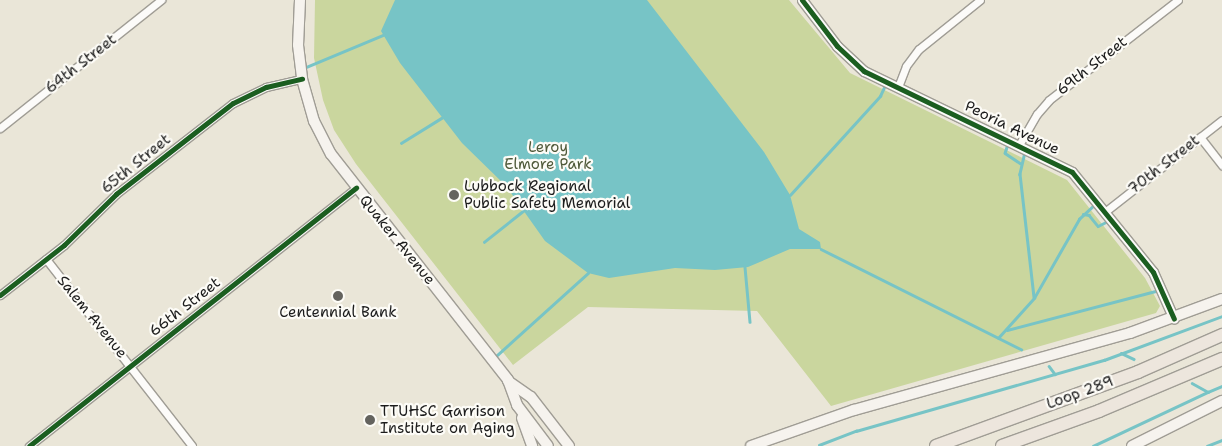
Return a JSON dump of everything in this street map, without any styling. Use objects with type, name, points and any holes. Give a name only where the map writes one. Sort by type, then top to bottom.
[{"type":"highway","name":"Loop 289","points":[[936,446],[1138,372],[1222,335]]},
{"type":"highway","name":"Loop 289","points":[[1002,446],[1099,411],[1222,359]]},
{"type":"main road","name":"Quaker Avenue","points":[[300,0],[298,45],[302,80],[322,138],[356,188],[508,380],[531,397],[569,446]]},
{"type":"main road","points":[[751,446],[854,410],[1174,319],[1222,298]]},
{"type":"main road","name":"Quaker Avenue","points":[[508,380],[517,405],[548,446]]},
{"type":"main road","points":[[1132,446],[1222,401]]},
{"type":"main road","points":[[517,405],[532,446]]},
{"type":"street","name":"64th Street","points":[[0,128],[161,0]]},
{"type":"street","name":"Peoria Avenue","points":[[802,0],[851,60],[864,72],[1072,172],[1106,211],[1153,272],[1174,319]]},
{"type":"street","name":"69th Street","points":[[1019,145],[1037,114],[1049,100],[1178,0]]},
{"type":"street","points":[[898,87],[906,66],[919,49],[976,1]]},
{"type":"street","name":"65th Street","points":[[0,295],[46,259],[116,194],[233,103],[266,87],[302,80]]},
{"type":"street","name":"70th Street","points":[[1106,211],[1222,120]]},
{"type":"street","points":[[1200,137],[1222,165]]},
{"type":"street","name":"66th Street","points":[[29,446],[356,188]]},
{"type":"street","name":"Salem Avenue","points":[[46,259],[192,446]]},
{"type":"green space","name":"Leroy Elmore Park","points":[[315,0],[789,0],[850,73],[1067,180],[1145,278],[1160,306],[1156,313],[831,406],[757,311],[588,307],[513,365],[356,164],[334,130],[323,100],[314,58]]},
{"type":"water","points":[[395,0],[647,0],[764,152],[790,195],[799,229],[820,242],[821,249],[790,249],[748,267],[715,270],[675,268],[609,278],[588,273],[545,241],[506,186],[462,143],[400,63],[381,31]]},
{"type":"waterway","points":[[304,68],[383,35]]},
{"type":"waterway","points":[[790,195],[880,96],[886,83]]},
{"type":"waterway","points":[[401,143],[443,117]]},
{"type":"waterway","points":[[1008,144],[1005,153],[1020,163]]},
{"type":"waterway","points":[[1025,152],[1020,174],[1034,297]]},
{"type":"waterway","points":[[998,338],[1034,298],[1079,219],[1095,204]]},
{"type":"waterway","points":[[484,242],[523,211]]},
{"type":"waterway","points":[[1083,214],[1089,215],[1098,226],[1108,221]]},
{"type":"waterway","points":[[821,249],[1021,349]]},
{"type":"waterway","points":[[745,267],[750,322]]},
{"type":"waterway","points":[[495,357],[588,273]]},
{"type":"waterway","points":[[1007,330],[1159,290]]},
{"type":"waterway","points":[[819,445],[856,431],[1104,360],[1222,316]]},
{"type":"waterway","points":[[1121,353],[1134,359]]},
{"type":"waterway","points":[[1049,366],[1055,374]]},
{"type":"waterway","points":[[1192,383],[1208,392],[1222,386]]},
{"type":"waterway","points":[[1093,446],[1208,392]]},
{"type":"waterway","points":[[1207,446],[1222,440]]},
{"type":"cycle path","points":[[802,0],[837,46],[864,71],[1072,172],[1153,272],[1174,319]]},
{"type":"cycle path","points":[[0,295],[64,245],[116,194],[233,103],[266,87],[302,79]]},
{"type":"cycle path","points":[[29,446],[356,188]]},
{"type":"place","name":"Lubbock Regional Public Safety Memorial","points":[[454,195]]},
{"type":"place","name":"Centennial Bank","points":[[338,296]]},
{"type":"place","name":"TTUHSC Garrison Institute on Aging","points":[[370,420]]}]
